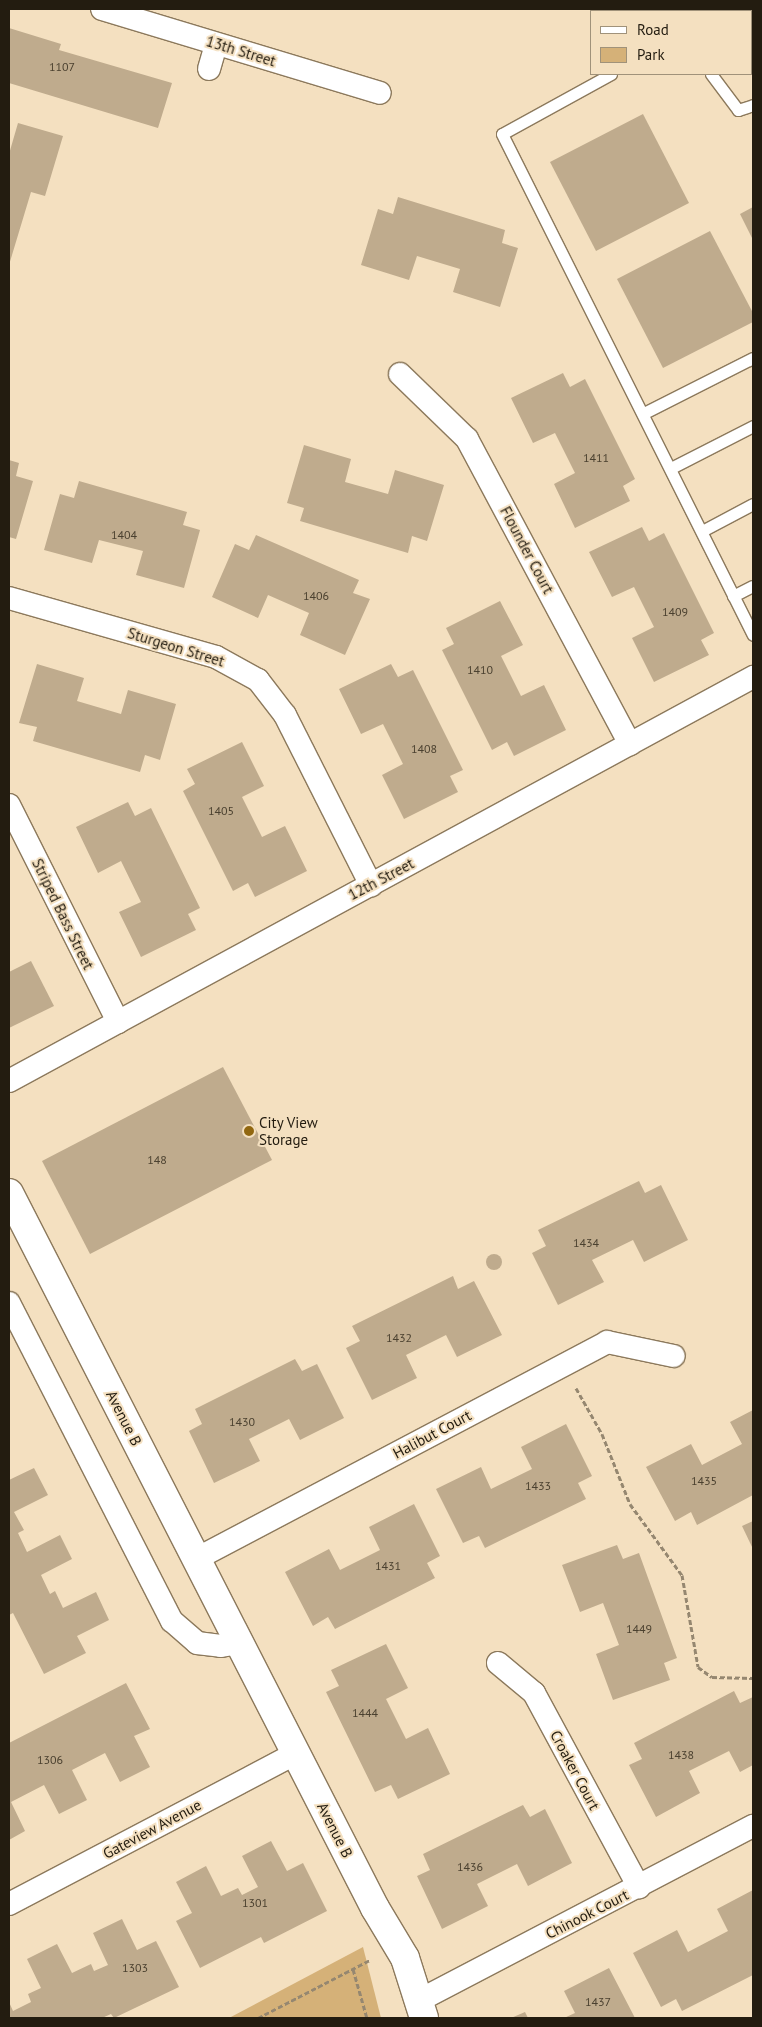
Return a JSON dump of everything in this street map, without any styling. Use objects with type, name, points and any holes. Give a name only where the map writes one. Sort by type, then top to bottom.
[{"type":"street","name":"13th Street","points":[[102,9],[380,93]]},
{"type":"street","points":[[209,69],[216,44]]},
{"type":"street","name":"Flounder Court","points":[[400,374],[467,440],[630,744]]},
{"type":"street","name":"Sturgeon Street","points":[[9,598],[216,657],[258,680],[285,715],[371,885]]},
{"type":"street","name":"12th Street","points":[[9,1081],[753,677]]},
{"type":"street","name":"Striped Bass Street","points":[[9,805],[118,1022]]},
{"type":"street","name":"Avenue B","points":[[9,1193],[295,1754],[375,1908],[406,1958],[422,2009]]},
{"type":"street","points":[[9,1303],[172,1621],[197,1643],[221,1646],[239,1643]]},
{"type":"street","name":"Halibut Court","points":[[196,1559],[607,1342],[674,1356]]},
{"type":"street","name":"Croaker Court","points":[[498,1663],[534,1693],[638,1887]]},
{"type":"street","name":"Gateview Avenue","points":[[9,1904],[295,1754]]},
{"type":"street","name":"Chinook Court","points":[[422,2009],[638,1887],[753,1826]]},
{"type":"lane","points":[[609,75],[502,134],[644,412],[753,635]]},
{"type":"lane","points":[[712,75],[738,110],[753,105]]},
{"type":"lane","points":[[644,412],[753,358]]},
{"type":"lane","points":[[671,468],[753,426]]},
{"type":"lane","points":[[702,531],[753,504]]},
{"type":"lane","points":[[734,596],[753,586]]},
{"type":"path","points":[[563,1365],[604,1440],[633,1508],[682,1574],[698,1667],[712,1677],[753,1678]]},
{"type":"path","points":[[258,2018],[370,1960]]},
{"type":"path","points":[[353,1969],[367,2018]]},
{"type":"green space","points":[[363,1947],[381,2018],[229,2018]]},
{"type":"building","points":[[676,9],[698,9],[696,10]]},
{"type":"building","points":[[714,9],[753,9],[753,17],[752,10]]},
{"type":"building","points":[[9,28],[61,44],[59,50],[172,83],[158,128],[9,83]]},
{"type":"building","points":[[643,114],[689,203],[596,251],[550,162]]},
{"type":"building","points":[[18,123],[63,136],[45,196],[31,192],[9,265],[9,154]]},
{"type":"building","points":[[398,197],[505,230],[502,243],[518,248],[500,307],[453,292],[460,269],[417,256],[409,280],[361,265],[378,209],[393,214]]},
{"type":"building","points":[[753,207],[753,240],[740,214]]},
{"type":"building","points":[[710,231],[753,313],[753,322],[663,368],[617,279]]},
{"type":"building","points":[[563,373],[570,387],[585,379],[635,479],[623,486],[630,501],[575,528],[554,484],[575,473],[555,433],[533,443],[511,398]]},
{"type":"building","points":[[304,445],[351,459],[345,482],[388,494],[395,470],[444,485],[427,541],[412,536],[408,553],[300,521],[304,508],[287,503]]},
{"type":"building","points":[[9,460],[19,463],[16,476],[33,481],[16,539],[9,537]]},
{"type":"building","points":[[79,481],[187,512],[183,525],[200,530],[184,588],[136,575],[143,551],[99,540],[92,563],[44,550],[60,494],[74,498]]},
{"type":"building","points":[[642,527],[649,541],[664,533],[714,633],[701,640],[709,655],[654,682],[632,638],[654,627],[634,587],[612,597],[589,552]]},
{"type":"building","points":[[256,535],[359,580],[353,593],[370,599],[345,655],[300,635],[309,613],[268,595],[258,618],[212,597],[235,544],[249,550]]},
{"type":"building","points":[[500,601],[523,645],[501,656],[521,696],[544,685],[566,730],[514,756],[507,742],[492,750],[442,650],[454,644],[446,628]]},
{"type":"building","points":[[37,664],[84,678],[77,701],[121,714],[128,690],[176,704],[160,760],[145,755],[140,772],[33,741],[37,727],[19,723]]},
{"type":"building","points":[[391,664],[398,677],[413,670],[463,770],[450,776],[458,792],[404,819],[382,775],[403,764],[383,724],[361,734],[339,689]]},
{"type":"building","points":[[242,742],[264,786],[242,797],[262,837],[285,826],[307,871],[255,897],[248,883],[233,891],[183,791],[195,784],[187,769]]},
{"type":"building","points":[[128,802],[135,816],[151,808],[200,908],[188,914],[196,930],[141,957],[119,912],[141,902],[121,861],[98,873],[76,827]]},
{"type":"building","points":[[31,961],[54,1006],[9,1028],[9,972]]},
{"type":"building","points":[[223,1067],[272,1160],[90,1254],[42,1161]]},
{"type":"building","points":[[639,1181],[645,1193],[661,1185],[688,1240],[644,1262],[633,1240],[592,1260],[604,1282],[558,1305],[532,1253],[546,1246],[538,1230]]},
{"type":"building","points":[[494,1254],[502,1262],[494,1270],[486,1262]]},
{"type":"building","points":[[453,1276],[458,1289],[474,1281],[502,1335],[457,1357],[446,1335],[406,1355],[417,1378],[372,1400],[346,1348],[360,1341],[352,1326]]},
{"type":"building","points":[[295,1359],[302,1371],[317,1364],[344,1418],[300,1440],[289,1419],[249,1439],[260,1461],[214,1483],[189,1431],[202,1424],[195,1409]]},
{"type":"building","points":[[753,1410],[753,1495],[697,1525],[691,1512],[675,1521],[646,1467],[691,1444],[702,1465],[742,1444],[730,1422]]},
{"type":"building","points":[[566,1424],[592,1476],[578,1483],[586,1499],[485,1548],[479,1536],[463,1543],[436,1489],[481,1467],[491,1489],[532,1469],[521,1447]]},
{"type":"building","points":[[34,1468],[48,1495],[14,1512],[24,1530],[18,1533],[27,1552],[60,1535],[72,1559],[41,1575],[50,1594],[55,1591],[63,1608],[96,1592],[109,1620],[77,1636],[86,1653],[44,1674],[13,1613],[9,1615],[9,1480]]},
{"type":"building","points":[[414,1504],[440,1556],[427,1563],[435,1578],[335,1629],[328,1617],[313,1626],[285,1572],[329,1549],[340,1570],[380,1550],[369,1527]]},
{"type":"building","points":[[753,1521],[753,1549],[742,1526]]},
{"type":"building","points":[[617,1545],[623,1559],[639,1553],[677,1658],[664,1663],[670,1680],[613,1700],[596,1654],[619,1645],[603,1603],[580,1612],[562,1565]]},
{"type":"building","points":[[386,1644],[408,1688],[386,1699],[406,1739],[428,1728],[450,1774],[398,1799],[391,1785],[375,1792],[326,1692],[339,1686],[331,1670]]},
{"type":"building","points":[[126,1683],[150,1729],[134,1736],[150,1767],[120,1782],[105,1753],[72,1770],[87,1800],[59,1814],[44,1785],[11,1802],[25,1831],[9,1840],[9,1743]]},
{"type":"building","points":[[734,1691],[740,1703],[753,1697],[753,1765],[740,1772],[729,1751],[689,1771],[700,1793],[656,1817],[629,1765],[642,1759],[634,1743]]},
{"type":"building","points":[[523,1805],[530,1817],[545,1809],[572,1863],[528,1886],[517,1864],[477,1884],[488,1906],[442,1929],[417,1876],[430,1870],[423,1854]]},
{"type":"building","points":[[271,1841],[287,1871],[303,1863],[327,1911],[264,1943],[261,1937],[200,1968],[176,1921],[192,1913],[176,1882],[206,1866],[221,1896],[238,1888],[242,1895],[258,1887],[242,1856]]},
{"type":"building","points":[[753,1890],[753,1975],[682,2011],[676,1999],[661,2007],[633,1953],[677,1930],[688,1952],[728,1931],[717,1909]]},
{"type":"building","points":[[122,1919],[137,1950],[156,1941],[179,1987],[114,2018],[111,2014],[102,2018],[9,2018],[9,2002],[13,2011],[31,2002],[28,1994],[41,1988],[27,1959],[57,1944],[72,1973],[91,1964],[94,1971],[108,1965],[93,1933]]},
{"type":"building","points":[[609,1968],[635,2018],[564,2018],[575,2013],[564,1991]]},
{"type":"building","points":[[525,2012],[528,2018],[511,2018]]},
{"type":"place","name":"City View Storage","points":[[249,1131]]}]
